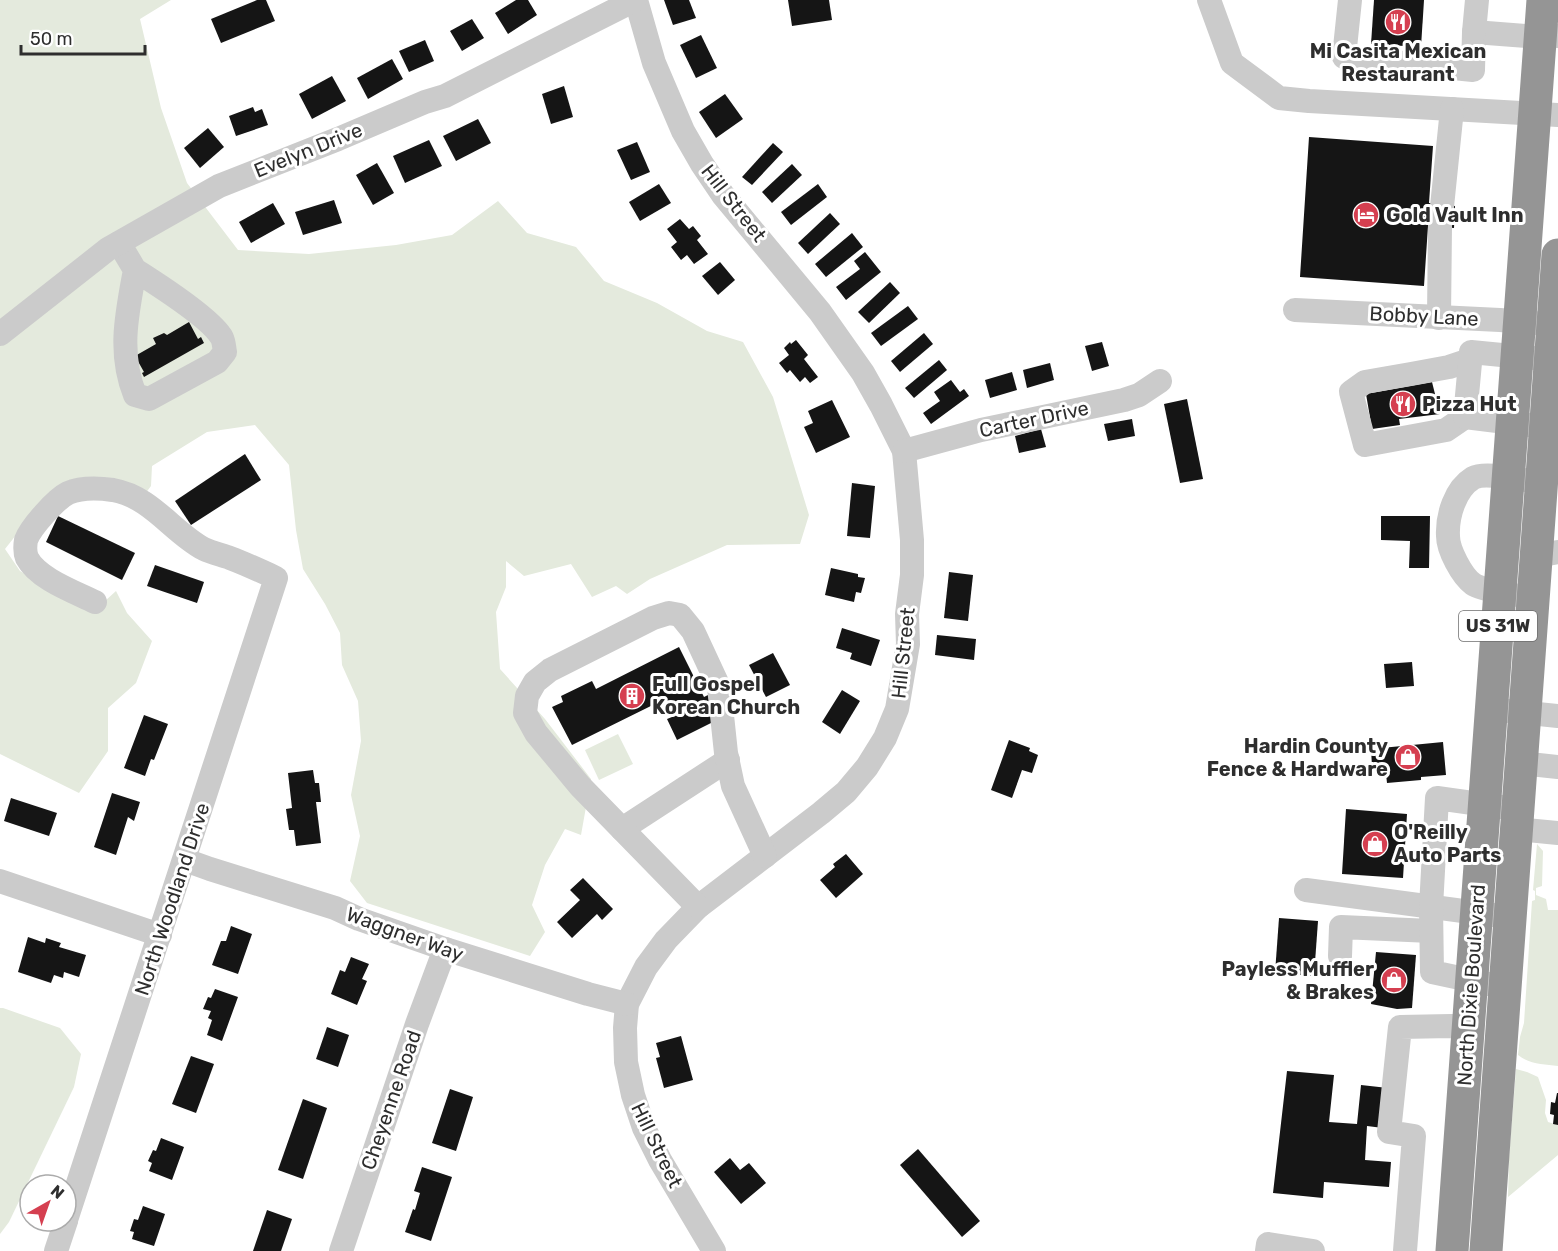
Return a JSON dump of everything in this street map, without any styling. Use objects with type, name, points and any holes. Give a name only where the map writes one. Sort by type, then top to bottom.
[{"type":"highway","name":"North Dixie Boulevard","points":[[1452,1251],[1517,356],[1546,114],[1549,37],[1543,0]]},
{"type":"highway","name":"North Dixie Boulevard","points":[[1486,1251],[1534,599],[1548,554],[1542,482],[1558,255]]},
{"type":"street","name":"Evelyn Drive","points":[[0,334],[108,249],[219,186],[425,102],[445,96],[636,0]]},
{"type":"street","name":"Hill Street","points":[[636,0],[654,63],[683,131],[698,156],[723,195],[826,320],[881,405],[904,451],[912,540],[912,575],[907,614],[908,644],[897,709],[885,738],[867,767],[846,792],[698,907],[666,940],[646,967],[627,1004],[626,1062],[633,1095],[644,1128],[660,1160],[714,1251]]},
{"type":"street","points":[[1209,0],[1232,63],[1279,98],[1546,114]]},
{"type":"street","points":[[1350,0],[1344,57],[1473,70],[1477,0]]},
{"type":"street","points":[[1474,33],[1549,37]]},
{"type":"street","points":[[1439,318],[1440,226],[1452,109]]},
{"type":"street","points":[[119,243],[135,270],[207,321],[221,337],[225,352],[217,362],[149,399],[135,395],[129,382],[125,358],[126,317],[135,270]]},
{"type":"street","name":"Bobby Lane","points":[[1294,310],[1553,324]]},
{"type":"street","points":[[1465,417],[1471,352],[1550,360]]},
{"type":"street","points":[[1470,360],[1430,371],[1365,381],[1351,392],[1365,445],[1446,430],[1465,417],[1546,427]]},
{"type":"street","name":"Carter Drive","points":[[904,451],[981,430],[1124,400],[1139,395],[1160,381]]},
{"type":"street","points":[[1534,599],[1474,585],[1456,564],[1448,537],[1451,509],[1461,490],[1474,477],[1488,476],[1542,482]]},
{"type":"street","name":"North Woodland Drive","points":[[78,1184],[276,578],[205,550],[152,507],[136,497],[110,490],[83,489],[68,494],[54,505],[33,529],[26,542],[25,555],[31,565],[56,582],[95,602]]},
{"type":"street","points":[[698,907],[580,786],[536,733],[525,713],[527,696],[535,682],[550,670],[653,618],[669,613],[680,615],[693,630],[718,687],[733,786],[765,856]]},
{"type":"street","points":[[1492,710],[1558,716]]},
{"type":"street","points":[[622,829],[728,760]]},
{"type":"street","points":[[1521,763],[1558,767]]},
{"type":"street","points":[[1505,987],[1432,972],[1431,906],[1437,798],[1485,805],[1558,833]]},
{"type":"street","name":"Waggner Way","points":[[185,860],[335,908],[359,919],[444,949],[627,1004]]},
{"type":"street","points":[[0,881],[160,934]]},
{"type":"street","points":[[1306,890],[1510,917]]},
{"type":"street","points":[[1340,956],[1341,927],[1431,931]]},
{"type":"street","name":"Cheyenne Road","points":[[341,1251],[444,949]]},
{"type":"street","points":[[1405,1251],[1414,1136],[1389,1132],[1400,1027],[1468,1028]]},
{"type":"street","name":"North Woodland Drive","points":[[56,1251],[62,1233]]},
{"type":"street","points":[[1267,1251],[1268,1244],[1313,1251]]},
{"type":"shaded area","points":[[0,0],[171,0],[140,19],[161,108],[187,183],[238,250],[309,254],[396,245],[452,235],[498,201],[527,233],[576,247],[604,281],[657,303],[707,331],[743,342],[773,397],[809,515],[800,544],[727,545],[650,579],[627,594],[616,586],[592,597],[571,564],[524,576],[506,561],[506,587],[496,612],[500,669],[545,719],[591,779],[581,835],[565,829],[545,865],[532,905],[545,932],[530,956],[367,903],[350,881],[360,836],[351,795],[361,741],[358,701],[342,665],[340,633],[303,569],[289,465],[255,425],[207,432],[152,466],[151,486],[145,494],[112,482],[35,511],[5,549],[20,571],[94,611],[116,591],[127,613],[152,641],[136,683],[108,708],[108,751],[79,793],[0,754]]},
{"type":"shaded area","points":[[618,734],[633,764],[599,780],[585,750]]},
{"type":"shaded area","points":[[1537,844],[1543,851],[1542,886],[1536,888],[1536,895],[1546,899],[1548,910],[1558,910],[1558,1066],[1532,1062],[1518,1055],[1524,1023],[1532,901],[1535,900],[1533,890]]},
{"type":"shaded area","points":[[0,1008],[3,1008],[60,1028],[81,1054],[74,1087],[33,1173],[18,1173],[18,1203],[0,1234]]},
{"type":"shaded area","points":[[1516,1069],[1538,1077],[1546,1100],[1545,1113],[1548,1122],[1558,1125],[1558,1155],[1508,1197],[1509,1158]]},
{"type":"building","points":[[257,0],[266,0],[275,21],[221,43],[211,19]]},
{"type":"building","points":[[516,0],[528,0],[537,15],[508,34],[495,13]]},
{"type":"building","points":[[664,0],[689,0],[696,18],[673,25]]},
{"type":"building","points":[[788,0],[829,0],[832,20],[792,26]]},
{"type":"building","name":"Mi Casita Mexican Restaurant","points":[[1374,0],[1424,0],[1421,47],[1371,44]]},
{"type":"building","points":[[472,19],[484,38],[462,51],[450,31]]},
{"type":"building","points":[[701,35],[717,68],[696,78],[680,45]]},
{"type":"building","points":[[425,40],[434,61],[409,72],[399,51]]},
{"type":"building","points":[[392,59],[403,79],[368,99],[357,78]]},
{"type":"building","points":[[332,76],[346,101],[312,119],[299,94]]},
{"type":"building","points":[[564,86],[573,117],[551,124],[542,94]]},
{"type":"building","points":[[725,94],[743,119],[716,138],[699,112]]},
{"type":"building","points":[[253,107],[255,112],[262,109],[268,125],[236,136],[229,116]]},
{"type":"building","points":[[478,119],[491,143],[456,161],[443,136]]},
{"type":"building","points":[[208,128],[224,147],[200,168],[184,148]]},
{"type":"building","name":"Gold Vault Inn","points":[[1309,137],[1433,146],[1429,203],[1455,206],[1454,228],[1428,226],[1424,286],[1300,277]]},
{"type":"building","points":[[429,140],[442,166],[405,183],[393,156]]},
{"type":"building","points":[[637,142],[650,172],[631,180],[617,150]]},
{"type":"building","points":[[773,143],[783,152],[752,185],[742,177]]},
{"type":"building","points":[[377,163],[394,193],[373,205],[356,175]]},
{"type":"building","points":[[792,164],[802,175],[772,203],[762,192]]},
{"type":"building","points":[[659,184],[671,203],[640,221],[629,202]]},
{"type":"building","points":[[818,184],[827,197],[791,225],[781,212]]},
{"type":"building","points":[[334,200],[342,223],[303,235],[295,212]]},
{"type":"building","points":[[273,203],[285,224],[251,243],[239,222]]},
{"type":"building","points":[[830,213],[840,224],[808,254],[798,243]]},
{"type":"building","points":[[680,219],[689,229],[693,226],[701,236],[697,240],[708,254],[694,264],[687,255],[681,260],[671,247],[677,242],[667,229]]},
{"type":"building","points":[[852,233],[863,247],[826,277],[815,264]]},
{"type":"building","points":[[865,252],[881,272],[846,300],[836,287],[860,269],[854,261]]},
{"type":"building","points":[[720,262],[735,280],[718,295],[702,276]]},
{"type":"building","points":[[890,282],[900,293],[869,323],[858,312]]},
{"type":"building","points":[[908,306],[918,319],[881,346],[871,333]]},
{"type":"building","points":[[189,322],[198,339],[201,337],[204,343],[144,377],[142,373],[144,372],[135,356],[156,344],[153,338],[164,333],[167,335]]},
{"type":"building","points":[[924,333],[933,344],[900,372],[891,361]]},
{"type":"building","points":[[796,340],[808,355],[804,359],[818,377],[810,383],[805,377],[800,382],[790,370],[787,373],[779,363],[789,355],[784,348]]},
{"type":"building","points":[[1102,342],[1109,366],[1092,371],[1085,346]]},
{"type":"building","points":[[939,360],[947,370],[914,398],[905,388]]},
{"type":"building","points":[[1050,363],[1054,380],[1027,388],[1023,370]]},
{"type":"building","points":[[1012,372],[1017,390],[990,398],[985,380]]},
{"type":"building","points":[[951,380],[960,392],[964,389],[969,396],[931,424],[923,413],[940,401],[934,392]]},
{"type":"building","name":"Pizza Hut","points":[[1432,382],[1440,414],[1399,419],[1400,425],[1372,429],[1366,394]]},
{"type":"building","points":[[1187,399],[1203,479],[1180,483],[1164,404]]},
{"type":"building","points":[[832,400],[850,437],[816,453],[804,427],[813,423],[808,411]]},
{"type":"building","points":[[1132,419],[1135,436],[1108,441],[1104,424]]},
{"type":"building","points":[[1041,429],[1046,447],[1019,453],[1015,436]]},
{"type":"building","points":[[245,454],[261,480],[191,525],[175,501]]},
{"type":"building","points":[[852,483],[875,486],[870,538],[847,536]]},
{"type":"building","points":[[58,516],[135,553],[122,580],[46,542]]},
{"type":"building","points":[[1381,516],[1430,516],[1429,568],[1409,568],[1410,541],[1381,540]]},
{"type":"building","points":[[155,565],[204,582],[197,603],[147,586]]},
{"type":"building","points":[[831,568],[858,574],[858,577],[865,578],[861,593],[856,592],[854,602],[825,595]]},
{"type":"building","points":[[949,572],[973,575],[968,621],[944,618]]},
{"type":"building","points":[[842,628],[880,640],[871,666],[850,659],[852,653],[836,648]]},
{"type":"building","points":[[937,635],[976,639],[974,660],[935,655]]},
{"type":"building","name":"Full Gospel Korean Church","points":[[679,647],[704,697],[708,695],[719,719],[677,740],[667,719],[672,717],[663,700],[572,745],[552,707],[563,702],[561,696],[592,681],[596,689]]},
{"type":"building","points":[[773,653],[790,685],[766,697],[749,665]]},
{"type":"building","points":[[1412,662],[1414,686],[1386,688],[1384,664]]},
{"type":"building","points":[[842,690],[860,701],[840,734],[822,722]]},
{"type":"building","points":[[144,715],[168,724],[145,776],[124,768]]},
{"type":"building","points":[[1009,740],[1030,748],[1029,751],[1038,755],[1032,773],[1022,770],[1012,798],[991,790]]},
{"type":"building","name":"Hardin County Fence & Hardware","points":[[1443,742],[1446,775],[1387,783],[1385,765],[1372,766],[1371,749]]},
{"type":"building","points":[[313,770],[315,783],[319,783],[321,802],[316,802],[321,843],[296,846],[294,830],[289,830],[286,809],[292,808],[288,773]]},
{"type":"building","points":[[112,793],[140,802],[134,821],[128,817],[116,855],[94,847]]},
{"type":"building","points":[[11,798],[57,813],[49,836],[4,821]]},
{"type":"building","name":"O'Reilly Auto Parts","points":[[1346,809],[1407,814],[1403,878],[1342,874]]},
{"type":"building","points":[[846,854],[863,874],[836,898],[820,880],[835,867],[833,864]]},
{"type":"building","points":[[583,878],[613,909],[602,920],[597,914],[572,938],[557,922],[580,900],[570,890]]},
{"type":"building","points":[[1279,918],[1318,921],[1314,976],[1275,973]]},
{"type":"building","points":[[231,926],[252,934],[238,974],[212,965],[221,941],[226,941]]},
{"type":"building","points":[[28,937],[45,943],[46,938],[61,943],[59,947],[86,955],[79,977],[64,972],[63,978],[54,975],[51,983],[18,972]]},
{"type":"building","name":"Payless Muffler & Brakes","points":[[1376,952],[1416,955],[1412,1008],[1397,1009],[1371,1004]]},
{"type":"building","points":[[351,957],[369,964],[362,979],[367,981],[357,1005],[331,994],[340,970],[345,972]]},
{"type":"building","points":[[215,989],[238,997],[222,1041],[207,1035],[212,1020],[208,1018],[211,1011],[203,1009],[208,997],[211,998]]},
{"type":"building","points":[[327,1027],[349,1035],[338,1067],[316,1059]]},
{"type":"building","points":[[681,1036],[693,1080],[664,1088],[656,1058],[660,1057],[656,1043]]},
{"type":"building","points":[[191,1056],[214,1064],[196,1113],[172,1104]]},
{"type":"building","points":[[1287,1071],[1334,1075],[1329,1122],[1357,1124],[1361,1085],[1388,1088],[1383,1128],[1367,1126],[1365,1160],[1391,1162],[1389,1187],[1324,1182],[1323,1198],[1273,1193]]},
{"type":"building","points":[[450,1089],[473,1097],[456,1151],[432,1143]]},
{"type":"building","points":[[1557,1093],[1558,1125],[1553,1124],[1554,1115],[1550,1114],[1551,1102],[1555,1103]]},
{"type":"building","points":[[303,1099],[327,1108],[303,1179],[278,1170]]},
{"type":"building","points":[[161,1138],[184,1147],[172,1180],[149,1171],[152,1163],[148,1161],[153,1150],[156,1151]]},
{"type":"building","points":[[918,1149],[980,1221],[962,1237],[900,1165]]},
{"type":"building","points":[[730,1158],[740,1170],[749,1163],[766,1183],[741,1204],[714,1172]]},
{"type":"building","points":[[422,1167],[452,1177],[431,1241],[405,1232],[420,1193],[414,1191]]},
{"type":"building","points":[[143,1206],[165,1214],[154,1246],[132,1239],[134,1232],[130,1231],[134,1219],[138,1220]]},
{"type":"building","points":[[267,1210],[292,1219],[281,1251],[253,1251]]},
{"type":"place","name":"Mi Casita Mexican Restaurant","points":[[1398,22]]},
{"type":"place","name":"Gold Vault Inn","points":[[1366,215]]},
{"type":"place","name":"Pizza Hut","points":[[1403,404]]},
{"type":"place","name":"Full Gospel Korean Church","points":[[632,696]]},
{"type":"place","name":"Hardin County Fence & Hardware","points":[[1408,757]]},
{"type":"place","name":"O'Reilly Auto Parts","points":[[1375,844]]},
{"type":"place","name":"Payless Muffler & Brakes","points":[[1394,980]]}]
